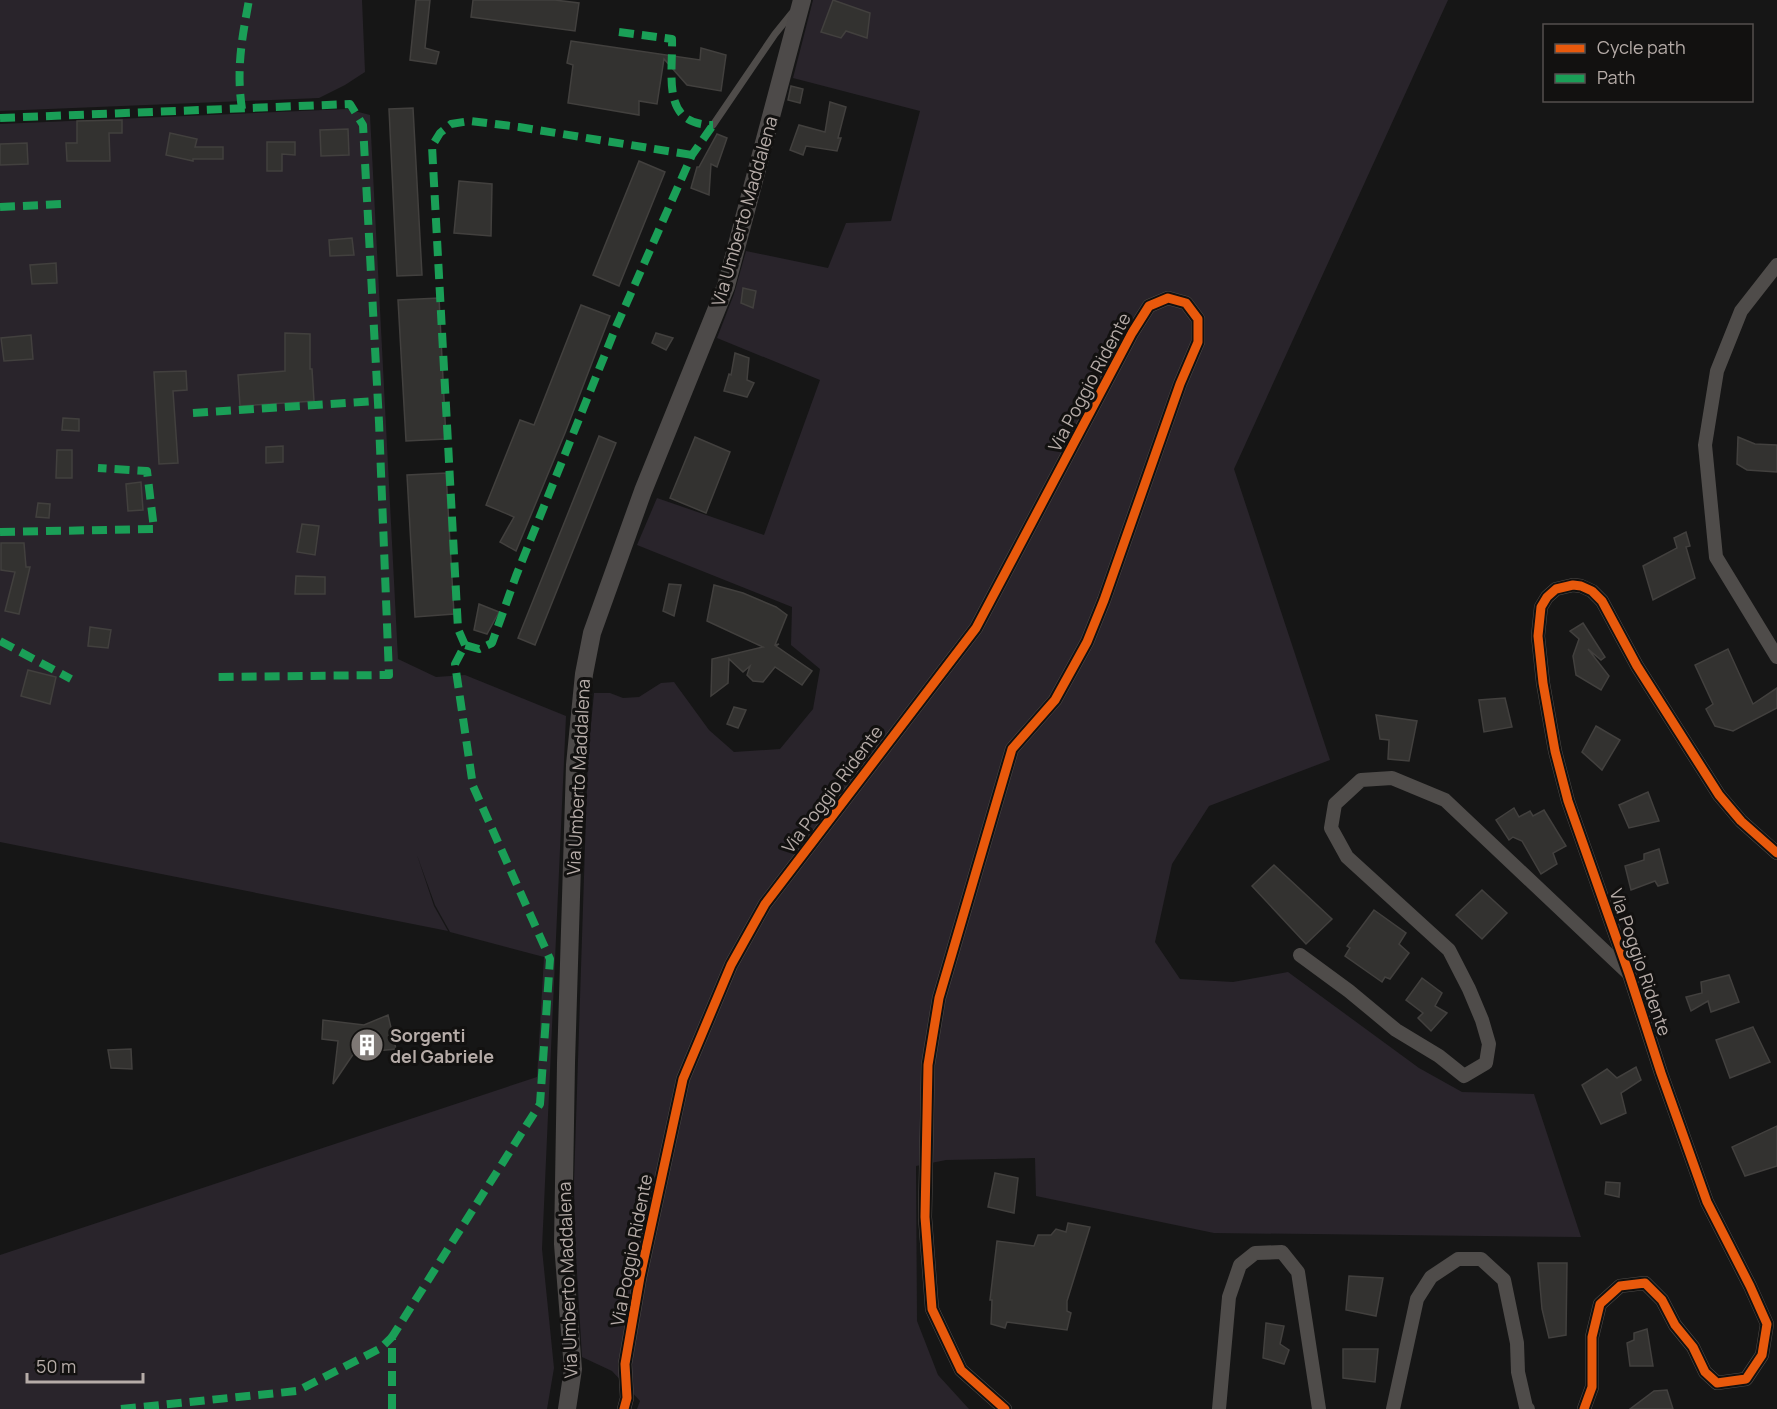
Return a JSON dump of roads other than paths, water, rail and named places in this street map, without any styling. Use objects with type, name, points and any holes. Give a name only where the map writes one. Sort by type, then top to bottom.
[{"type":"street","name":"Via Umberto Maddalena","points":[[567,1409],[573,1369],[563,1244],[566,1074],[575,765],[584,674],[592,633],[639,502],[726,286],[802,1]]},
{"type":"street","points":[[1777,265],[1741,311],[1717,371],[1706,445],[1716,557],[1777,657]]},
{"type":"street","name":"Via Poggio Ridente","points":[[624,1409],[627,1398],[625,1364],[640,1277],[683,1078],[731,965],[765,903],[976,628],[1132,333],[1149,306],[1168,298],[1186,303],[1198,319],[1198,342],[1179,384],[1104,600],[1087,642],[1055,700],[1012,749],[939,998],[928,1065],[925,1217],[932,1309],[961,1370],[1005,1409]]},
{"type":"street","name":"Via Poggio Ridente","points":[[1584,1409],[1592,1387],[1592,1337],[1600,1304],[1620,1286],[1645,1283],[1662,1300],[1675,1325],[1693,1347],[1705,1372],[1717,1383],[1746,1378],[1762,1355],[1767,1324],[1707,1202],[1660,1073],[1629,974],[1568,801],[1554,751],[1538,636],[1541,607],[1556,588],[1581,586],[1592,591],[1602,601],[1637,666],[1719,795],[1741,821],[1777,853]]},
{"type":"street","points":[[1300,955],[1396,1030],[1439,1056],[1464,1076],[1486,1063],[1489,1044],[1482,1020],[1449,950],[1347,857],[1331,828],[1335,804],[1361,780],[1392,778],[1444,800],[1629,974]]},
{"type":"street","points":[[1219,1409],[1229,1297],[1240,1265],[1255,1253],[1282,1252],[1298,1272],[1319,1409]]},
{"type":"street","points":[[1393,1409],[1417,1299],[1431,1277],[1458,1259],[1481,1259],[1504,1280],[1517,1343],[1518,1372],[1528,1409]]},
{"type":"lane","points":[[712,125],[775,34],[802,1]]},
{"type":"place","name":"Sorgenti del Gabriele","points":[[367,1045]]}]
